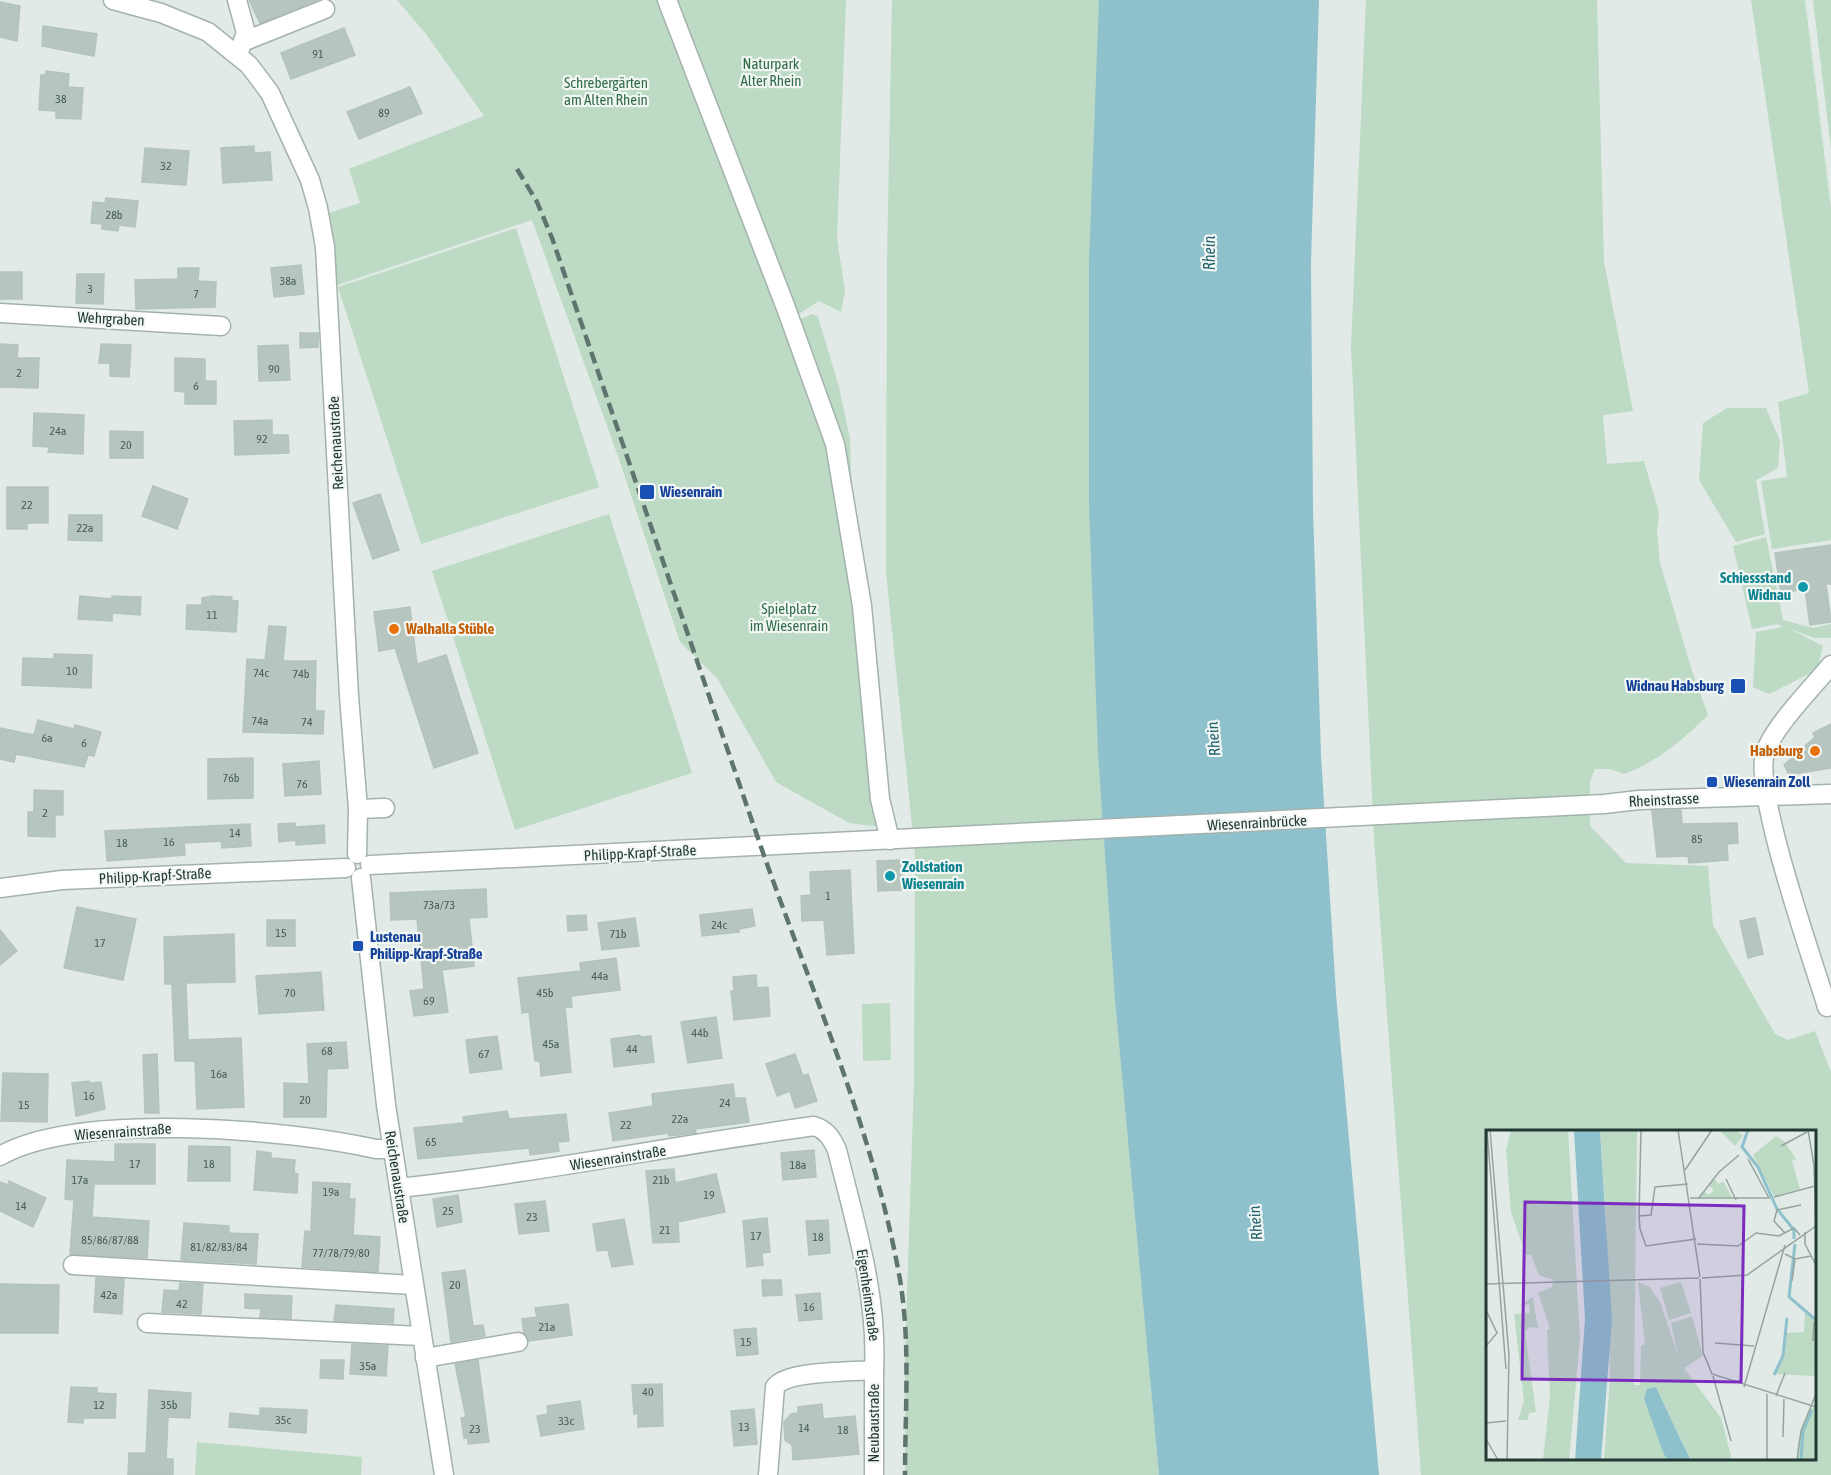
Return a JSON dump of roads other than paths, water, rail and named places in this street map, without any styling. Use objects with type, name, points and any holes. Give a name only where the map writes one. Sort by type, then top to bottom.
[{"type":"street","name":"Reichenaustraße","points":[[113,0],[161,13],[241,47],[270,93],[304,167],[318,208],[325,247],[349,696],[358,809],[358,866],[392,1149],[444,1475]]},
{"type":"street","points":[[237,0],[246,33],[241,47]]},
{"type":"street","points":[[667,0],[786,308],[835,444],[862,606],[879,789],[890,840]]},
{"type":"street","points":[[241,47],[325,9]]},
{"type":"street","name":"Wehrgraben","points":[[0,313],[222,326]]},
{"type":"street","points":[[1827,1006],[1766,797],[1763,760],[1772,738],[1831,665]]},
{"type":"street","name":"Rheinstrasse","points":[[1604,804],[1648,799],[1831,794]]},
{"type":"street","points":[[888,798],[890,840]]},
{"type":"street","name":"Wiesenrainbrücke","points":[[909,839],[1604,804]]},
{"type":"street","points":[[358,809],[385,808]]},
{"type":"street","name":"Philipp-Krapf-Straße","points":[[0,888],[62,880],[909,839]]},
{"type":"street","name":"Wiesenrainstraße","points":[[399,1188],[578,1165],[814,1126],[832,1139]]},
{"type":"street","name":"Wiesenrainstraße","points":[[0,1156],[21,1146],[78,1134],[168,1129],[267,1132],[376,1149],[392,1149]]},
{"type":"street","name":"Eigenheimstraße","points":[[832,1139],[866,1268],[876,1333],[874,1371]]},
{"type":"street","points":[[73,1265],[413,1285]]},
{"type":"street","points":[[147,1323],[422,1335]]},
{"type":"street","points":[[425,1358],[518,1342]]},
{"type":"street","points":[[768,1475],[774,1387],[778,1381],[793,1376],[874,1371]]},
{"type":"street","name":"Neubaustraße","points":[[874,1371],[874,1475]]},
{"type":"water","name":"Rhein","points":[[1099,0],[1319,0],[1311,263],[1313,510],[1321,755],[1336,994],[1379,1475],[1159,1475],[1115,999],[1098,752],[1089,503],[1089,263]]},
{"type":"railway","points":[[517,169],[537,202],[552,238],[761,847],[838,1058],[873,1165],[887,1219],[903,1299],[906,1349],[905,1475]]},
{"type":"place","name":"Wiesenrain","points":[[647,492]]},
{"type":"place","name":"Schiessstand Widnau","points":[[1803,587]]},
{"type":"place","name":"Walhalla Stüble","points":[[394,629]]},
{"type":"place","name":"Widnau Habsburg","points":[[1738,686]]},
{"type":"place","name":"Habsburg","points":[[1815,751]]},
{"type":"place","name":"Wiesenrain Zoll","points":[[1712,782]]},
{"type":"place","name":"Zollstation Wiesenrain","points":[[890,876]]},
{"type":"place","name":"Lustenau Philipp-Krapf-Straße","points":[[358,946]]},
{"type":"park label","name":"Naturpark Alter Rhein","points":[[771,72]]},
{"type":"park label","name":"Schrebergärten am Alten Rhein","points":[[606,92]]},
{"type":"park label","name":"Spielplatz im Wiesenrain","points":[[789,618]]}]
